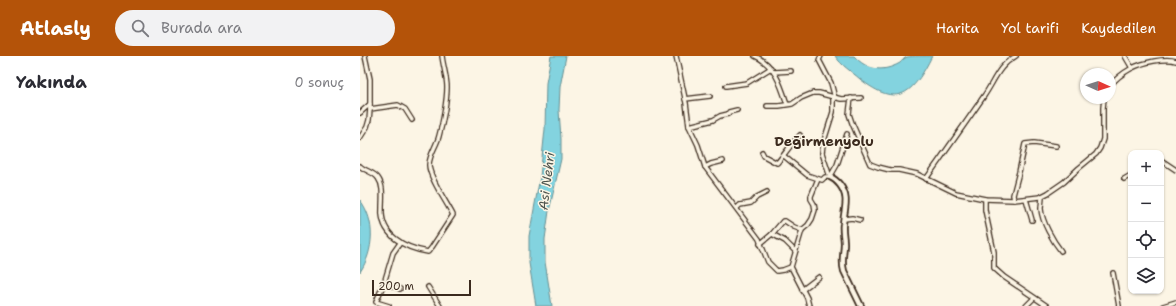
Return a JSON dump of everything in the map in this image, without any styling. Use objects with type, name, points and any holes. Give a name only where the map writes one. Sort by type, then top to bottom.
[{"type":"street","points":[[360,138],[367,127],[370,109],[370,80],[365,56]]},
{"type":"street","points":[[360,166],[364,170],[373,173],[379,180],[382,188],[382,209],[385,226],[389,232],[400,243],[413,249],[428,252],[453,215],[431,174],[429,164],[432,152],[437,144],[440,134],[446,97],[447,85],[442,56]]},
{"type":"street","points":[[676,56],[689,126],[698,145],[705,167],[759,239],[768,262],[777,271],[791,267]]},
{"type":"street","points":[[755,56],[766,62],[774,72],[788,104]]},
{"type":"street","points":[[821,56],[819,60],[831,84],[834,98],[833,112],[823,144],[822,154],[830,177],[838,183],[845,193],[846,202],[843,229],[843,269],[861,306]]},
{"type":"street","points":[[926,179],[987,91],[1000,69],[1008,60],[1016,56]]},
{"type":"street","points":[[1125,56],[1132,68]]},
{"type":"street","points":[[1116,79],[1140,64],[1166,60],[1176,61]]},
{"type":"street","points":[[726,86],[747,83],[771,68]]},
{"type":"street","points":[[774,72],[791,71]]},
{"type":"street","points":[[767,106],[792,104],[813,93],[819,93],[841,99],[861,98]]},
{"type":"street","points":[[685,99],[710,96]]},
{"type":"street","points":[[851,98],[849,114],[870,164],[917,174],[956,193],[985,199],[1014,200],[1042,196],[1064,182],[1078,168],[1096,154],[1103,139],[1103,104]]},
{"type":"street","points":[[360,113],[370,104]]},
{"type":"street","points":[[370,109],[398,105],[405,109],[412,120]]},
{"type":"street","points":[[689,126],[713,120],[728,114],[729,112],[737,110]]},
{"type":"street","points":[[762,152],[764,156],[776,163],[784,156],[791,144],[800,134]]},
{"type":"street","points":[[830,177],[837,165],[847,134]]},
{"type":"street","points":[[1014,200],[1013,195],[1025,144],[1034,143],[1056,146]]},
{"type":"street","points":[[784,156],[807,175],[822,180],[825,177],[830,177]]},
{"type":"street","points":[[705,167],[723,161]]},
{"type":"street","points":[[1164,162],[1176,170]]},
{"type":"street","points":[[1124,179],[1128,177]]},
{"type":"street","points":[[809,306],[791,267],[802,230],[812,219],[815,208],[811,196],[818,179]]},
{"type":"street","points":[[737,208],[740,205],[751,203],[767,192]]},
{"type":"street","points":[[1042,196],[1041,209],[1047,227],[1053,242],[1061,251]]},
{"type":"street","points":[[985,199],[985,210],[994,252],[994,268],[1004,277],[1047,306]]},
{"type":"street","points":[[1026,199],[1032,220]]},
{"type":"street","points":[[844,220],[852,218],[860,220]]},
{"type":"street","points":[[760,244],[785,220],[794,227],[802,230]]},
{"type":"street","points":[[772,234],[786,240],[795,252]]},
{"type":"street","points":[[389,306],[376,302],[384,283],[393,253],[400,243]]},
{"type":"street","points":[[1112,273],[1119,306]]},
{"type":"street","points":[[802,290],[819,277]]},
{"type":"street","points":[[384,283],[400,289]]},
{"type":"street","points":[[428,287],[440,306]]},
{"type":"street","points":[[1026,306],[1034,298]]},
{"type":"street","points":[[1163,306],[1176,302]]},
{"type":"water","name":"Asi Nehri","points":[[551,56],[566,56],[560,87],[559,110],[561,159],[549,211],[545,239],[545,262],[552,306],[536,306],[529,263],[529,236],[540,177],[545,129],[546,83]]},
{"type":"water","points":[[835,56],[854,56],[859,61],[870,67],[881,69],[900,63],[907,57],[932,56],[918,80],[911,88],[903,93],[894,95],[873,88],[841,63]]},
{"type":"water","points":[[360,200],[369,217],[371,236],[368,255],[360,272]]},
{"type":"district","name":"Değirmenyolu","points":[[824,141]]}]
